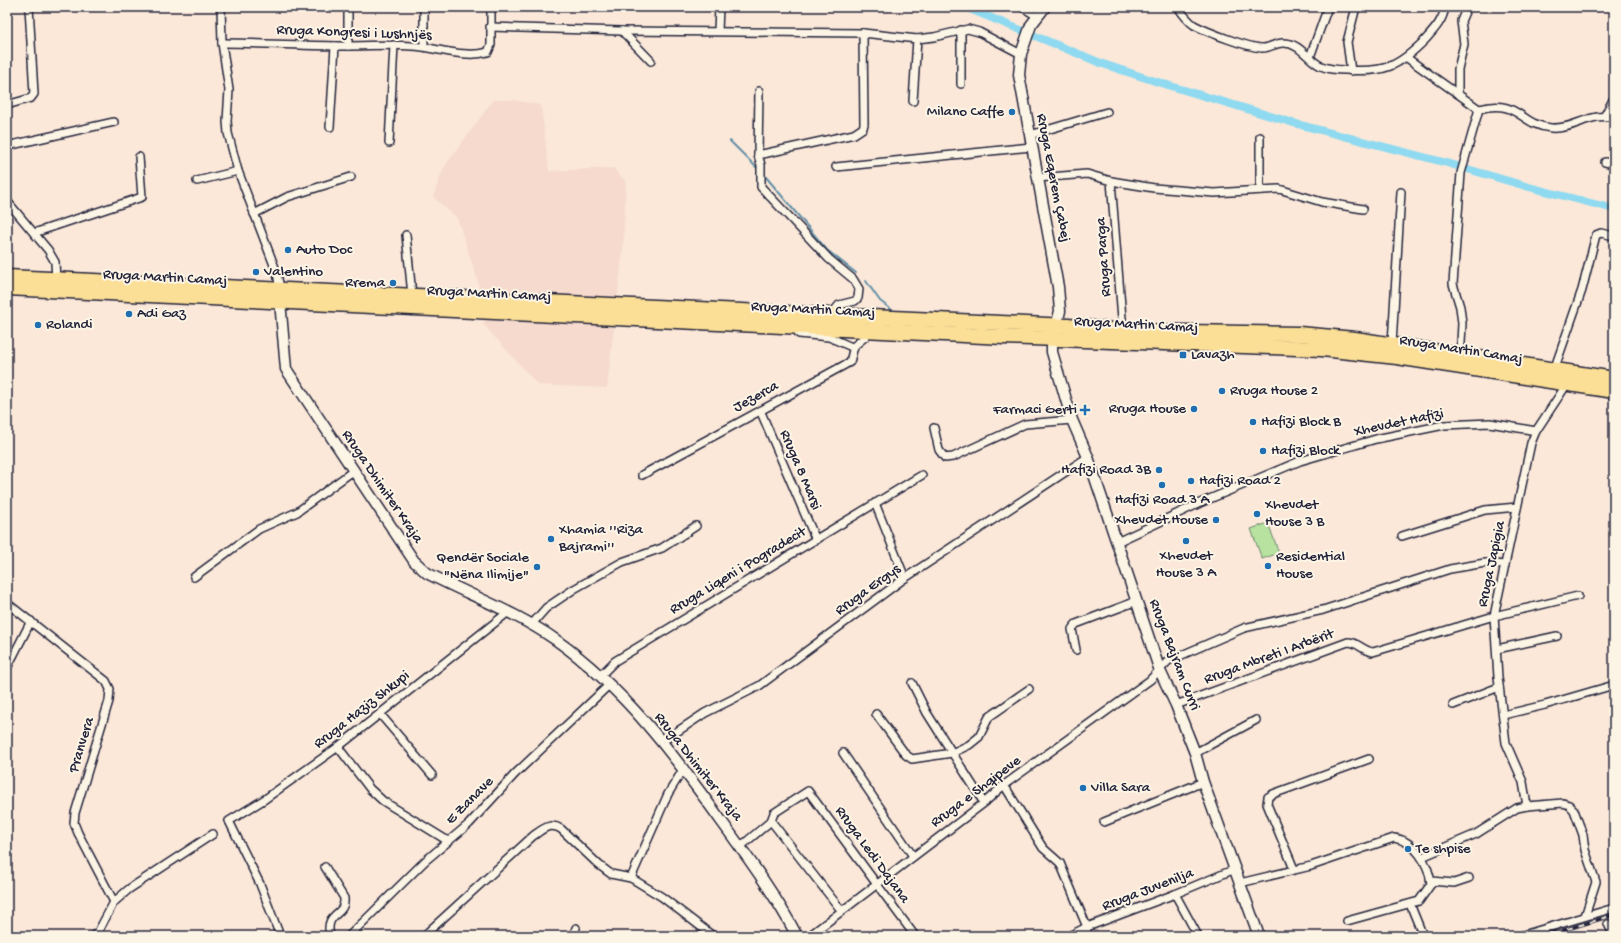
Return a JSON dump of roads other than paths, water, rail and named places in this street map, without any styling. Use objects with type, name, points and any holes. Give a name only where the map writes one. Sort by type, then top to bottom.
[{"type":"highway","name":"Rruga Martin Camaj","points":[[7,277],[867,330],[1056,332],[1123,331],[1299,334],[1392,344],[1614,379]]},
{"type":"highway","name":"Rruga Martin Camaj","points":[[7,288],[280,295],[412,295],[830,316],[1353,351],[1614,391]]},
{"type":"main road","points":[[1034,20],[1045,7]]},
{"type":"main road","name":"Rruga Eqerem Çabej","points":[[1034,20],[1021,54],[1020,88],[1058,287],[1060,311],[1056,332]]},
{"type":"main road","name":"Rruga Dhimiter Kraja","points":[[280,295],[286,369],[414,560],[427,573],[506,613],[532,624],[578,656],[610,684],[663,741],[684,768],[781,905],[797,936]]},
{"type":"main road","name":"Rruga Bajram Curri","points":[[1056,332],[1052,352],[1072,420],[1088,456],[1160,671],[1176,704],[1195,753],[1203,782],[1259,936]]},
{"type":"street","points":[[7,105],[31,98],[34,94],[29,7]]},
{"type":"street","name":"Rruga Dhimiter Kraja","points":[[221,7],[222,43],[229,90],[227,121],[228,132],[238,171],[277,273],[280,295]]},
{"type":"street","points":[[348,7],[348,46]]},
{"type":"street","points":[[424,7],[424,46]]},
{"type":"street","name":"Rruga Kongresi i Lushnjës","points":[[222,43],[335,46],[424,46],[467,53],[484,53],[488,52],[490,48],[492,7]]},
{"type":"street","points":[[718,31],[719,7]]},
{"type":"street","points":[[1022,7],[1034,20]]},
{"type":"street","points":[[1178,7],[1184,16],[1194,25],[1249,46],[1264,48],[1283,42],[1296,46],[1320,65],[1329,68],[1351,71],[1369,71],[1389,67],[1407,58],[1437,27],[1444,15],[1445,7]]},
{"type":"street","points":[[1310,57],[1328,7]]},
{"type":"street","points":[[1351,71],[1347,42],[1356,7]]},
{"type":"street","points":[[1458,94],[1458,69],[1464,44],[1461,21],[1467,7]]},
{"type":"street","points":[[490,28],[622,31],[863,33],[917,39],[934,37],[961,30],[973,30],[1021,54]]},
{"type":"street","points":[[961,30],[961,84]]},
{"type":"street","points":[[622,31],[651,60]]},
{"type":"street","points":[[758,155],[854,134],[863,128],[863,33]]},
{"type":"street","points":[[914,101],[917,39]]},
{"type":"street","points":[[389,143],[394,45]]},
{"type":"street","points":[[330,127],[335,46]]},
{"type":"street","points":[[1407,58],[1479,109]]},
{"type":"street","points":[[759,91],[758,155],[761,165],[761,187],[763,191],[828,259],[853,279],[858,286],[859,293],[855,301],[839,306],[830,316]]},
{"type":"street","points":[[1605,115],[1614,98]]},
{"type":"street","points":[[1479,109],[1492,105],[1503,106],[1518,112],[1534,123],[1543,127],[1554,128],[1573,126],[1583,120],[1605,115],[1614,118]]},
{"type":"street","points":[[1458,355],[1462,323],[1460,307],[1453,284],[1461,173],[1479,109]]},
{"type":"street","points":[[1030,135],[1107,112]]},
{"type":"street","points":[[7,146],[114,122]]},
{"type":"street","points":[[1260,137],[1260,190]]},
{"type":"street","points":[[836,167],[1031,147]]},
{"type":"street","points":[[34,233],[142,197],[139,156]]},
{"type":"street","points":[[1605,162],[1614,164]]},
{"type":"street","points":[[197,181],[238,171]]},
{"type":"street","points":[[1037,178],[1087,174],[1111,181],[1154,188],[1214,193],[1279,189],[1322,202],[1363,209]]},
{"type":"street","points":[[254,214],[287,198],[351,177]]},
{"type":"street","name":"Rruga Parga","points":[[1111,181],[1123,331]]},
{"type":"street","name":"Rruga Martin Camaj","points":[[1392,344],[1401,192]]},
{"type":"street","points":[[7,201],[48,250],[55,262],[56,280]]},
{"type":"street","points":[[1554,370],[1582,290],[1596,235],[1600,233],[1614,236]]},
{"type":"street","points":[[406,235],[412,295]]},
{"type":"street","points":[[795,326],[799,334],[829,337],[854,348]]},
{"type":"street","name":"Jezerca","points":[[642,475],[850,362],[856,343],[865,337],[867,330]]},
{"type":"street","name":"Rruga Japigia","points":[[1527,806],[1522,782],[1506,743],[1499,687],[1494,616],[1531,443],[1536,431],[1567,384]]},
{"type":"street","name":"Rruga 8 Marsi","points":[[760,410],[816,540]]},
{"type":"street","points":[[934,428],[939,450],[945,458],[953,457],[1025,424],[1072,420]]},
{"type":"street","name":"Xhevdet Hafizi","points":[[1118,542],[1200,503],[1300,461],[1376,439],[1444,425],[1490,423],[1536,431]]},
{"type":"street","name":"Rruga Ergys","points":[[663,741],[705,713],[759,686],[905,578],[1088,456]]},
{"type":"street","points":[[194,577],[259,529],[297,512],[353,471]]},
{"type":"street","name":"Rruga Liqeni i Pogradecit","points":[[600,676],[615,661],[922,475]]},
{"type":"street","points":[[875,503],[905,578]]},
{"type":"street","points":[[1402,536],[1485,510],[1517,507]]},
{"type":"street","points":[[532,624],[546,608],[574,588],[622,562],[662,548],[696,526]]},
{"type":"street","name":"Rruga e Shqipeve","points":[[809,936],[877,882],[984,803],[1004,785],[1150,680],[1168,661],[1244,628],[1323,610],[1450,569],[1485,563],[1505,565]]},
{"type":"street","name":"Rruga Mbreti I Arbërit","points":[[1176,704],[1348,642],[1356,642],[1368,651],[1373,652],[1494,616],[1578,596]]},
{"type":"street","points":[[1076,650],[1072,628],[1076,624],[1137,601]]},
{"type":"street","name":"Pranvera","points":[[7,603],[32,621],[106,681],[110,689],[109,701],[75,813],[74,823],[114,902]]},
{"type":"street","name":"Rruga Haziz Shkupi","points":[[280,936],[260,884],[229,821],[265,799],[338,747],[506,613]]},
{"type":"street","points":[[7,668],[32,621]]},
{"type":"street","points":[[1497,649],[1557,636]]},
{"type":"street","points":[[912,683],[924,703],[927,713],[984,803]]},
{"type":"street","name":"E Zanave","points":[[349,936],[425,861],[469,824],[515,774],[610,684]]},
{"type":"street","points":[[1503,715],[1545,705],[1614,685]]},
{"type":"street","points":[[1453,705],[1499,687]]},
{"type":"street","points":[[876,714],[906,755],[912,760],[952,753],[969,745],[980,737],[989,716],[1029,690]]},
{"type":"street","points":[[380,714],[432,775]]},
{"type":"street","points":[[1195,753],[1256,720]]},
{"type":"street","points":[[338,747],[370,789],[383,801],[448,841]]},
{"type":"street","points":[[843,753],[913,856]]},
{"type":"street","points":[[1294,869],[1267,804],[1268,797],[1369,759]]},
{"type":"street","points":[[631,878],[668,794],[684,768]]},
{"type":"street","points":[[1104,822],[1203,782]]},
{"type":"street","points":[[1004,785],[1043,848],[1060,863],[1087,927],[1086,936]]},
{"type":"street","name":"Rruga Ledi Dajana","points":[[771,822],[774,813],[808,791],[877,882],[915,936]]},
{"type":"street","points":[[1422,858],[1476,834],[1510,812],[1527,806],[1563,803],[1569,805],[1574,810],[1596,882],[1585,916]]},
{"type":"street","points":[[740,847],[771,822],[841,910]]},
{"type":"street","points":[[428,932],[534,836],[548,826],[555,825],[611,874],[631,878],[662,897],[714,936]]},
{"type":"street","points":[[93,936],[98,932],[114,902],[129,889],[214,834]]},
{"type":"street","points":[[1240,883],[1343,856],[1394,838],[1406,842],[1422,858],[1431,881],[1430,888],[1425,896],[1420,901],[1347,921]]},
{"type":"street","points":[[325,867],[344,898],[343,908],[330,919],[328,926],[330,936]]},
{"type":"street","name":"Rruga Juvenilja","points":[[1071,935],[1087,927],[1175,894],[1235,869]]},
{"type":"street","points":[[1431,881],[1454,883],[1469,878]]},
{"type":"street","points":[[1175,894],[1198,936]]},
{"type":"street","points":[[1410,904],[1423,936]]},
{"type":"street","points":[[1520,936],[1614,908]]},
{"type":"street","points":[[1608,924],[1614,936]]},
{"type":"street","points":[[573,936],[576,928]]},
{"type":"waterway","points":[[965,7],[1103,64],[1164,84],[1297,124],[1614,209]]},
{"type":"waterway","points":[[730,141],[756,167]]},
{"type":"waterway","points":[[766,177],[827,250],[856,273]]},
{"type":"waterway","points":[[866,281],[880,301],[892,310]]},
{"type":"railway","points":[[1544,936],[1614,915]]},
{"type":"place","name":"Milano Caffe","points":[[1012,112]]},
{"type":"place","name":"Auto Doc","points":[[288,250]]},
{"type":"place","name":"Valentino","points":[[256,272]]},
{"type":"place","name":"Rrema","points":[[393,283]]},
{"type":"place","name":"Adi Gaz","points":[[129,314]]},
{"type":"place","name":"Rolandi","points":[[38,325]]},
{"type":"place","name":"Lavazh","points":[[1183,355]]},
{"type":"place","name":"Rruga House 2","points":[[1222,391]]},
{"type":"place","name":"Rruga House","points":[[1194,409]]},
{"type":"place","name":"Farmaci Gerti","points":[[1085,410]]},
{"type":"place","name":"Hafizi Block B","points":[[1253,422]]},
{"type":"place","name":"Hafizi Block","points":[[1263,451]]},
{"type":"place","name":"Hafizi Road 3B","points":[[1159,470]]},
{"type":"place","name":"Hafizi Road 2","points":[[1191,481]]},
{"type":"place","name":"Hafizi Road 3 A","points":[[1162,485]]},
{"type":"place","name":"Xhevdet House 3 B","points":[[1257,514]]},
{"type":"place","name":"Xhevdet House","points":[[1216,520]]},
{"type":"place","name":"Xhamia ''Riza Bajrami''","points":[[551,539]]},
{"type":"place","name":"Xhevdet House 3 A","points":[[1186,541]]},
{"type":"place","name":"Residential House","points":[[1268,566]]},
{"type":"place","name":"Qendër Sociale \"Nëna Ilimije\"","points":[[537,567]]},
{"type":"place","name":"Villa Sara","points":[[1083,788]]},
{"type":"place","name":"Te shpise","points":[[1408,849]]}]
